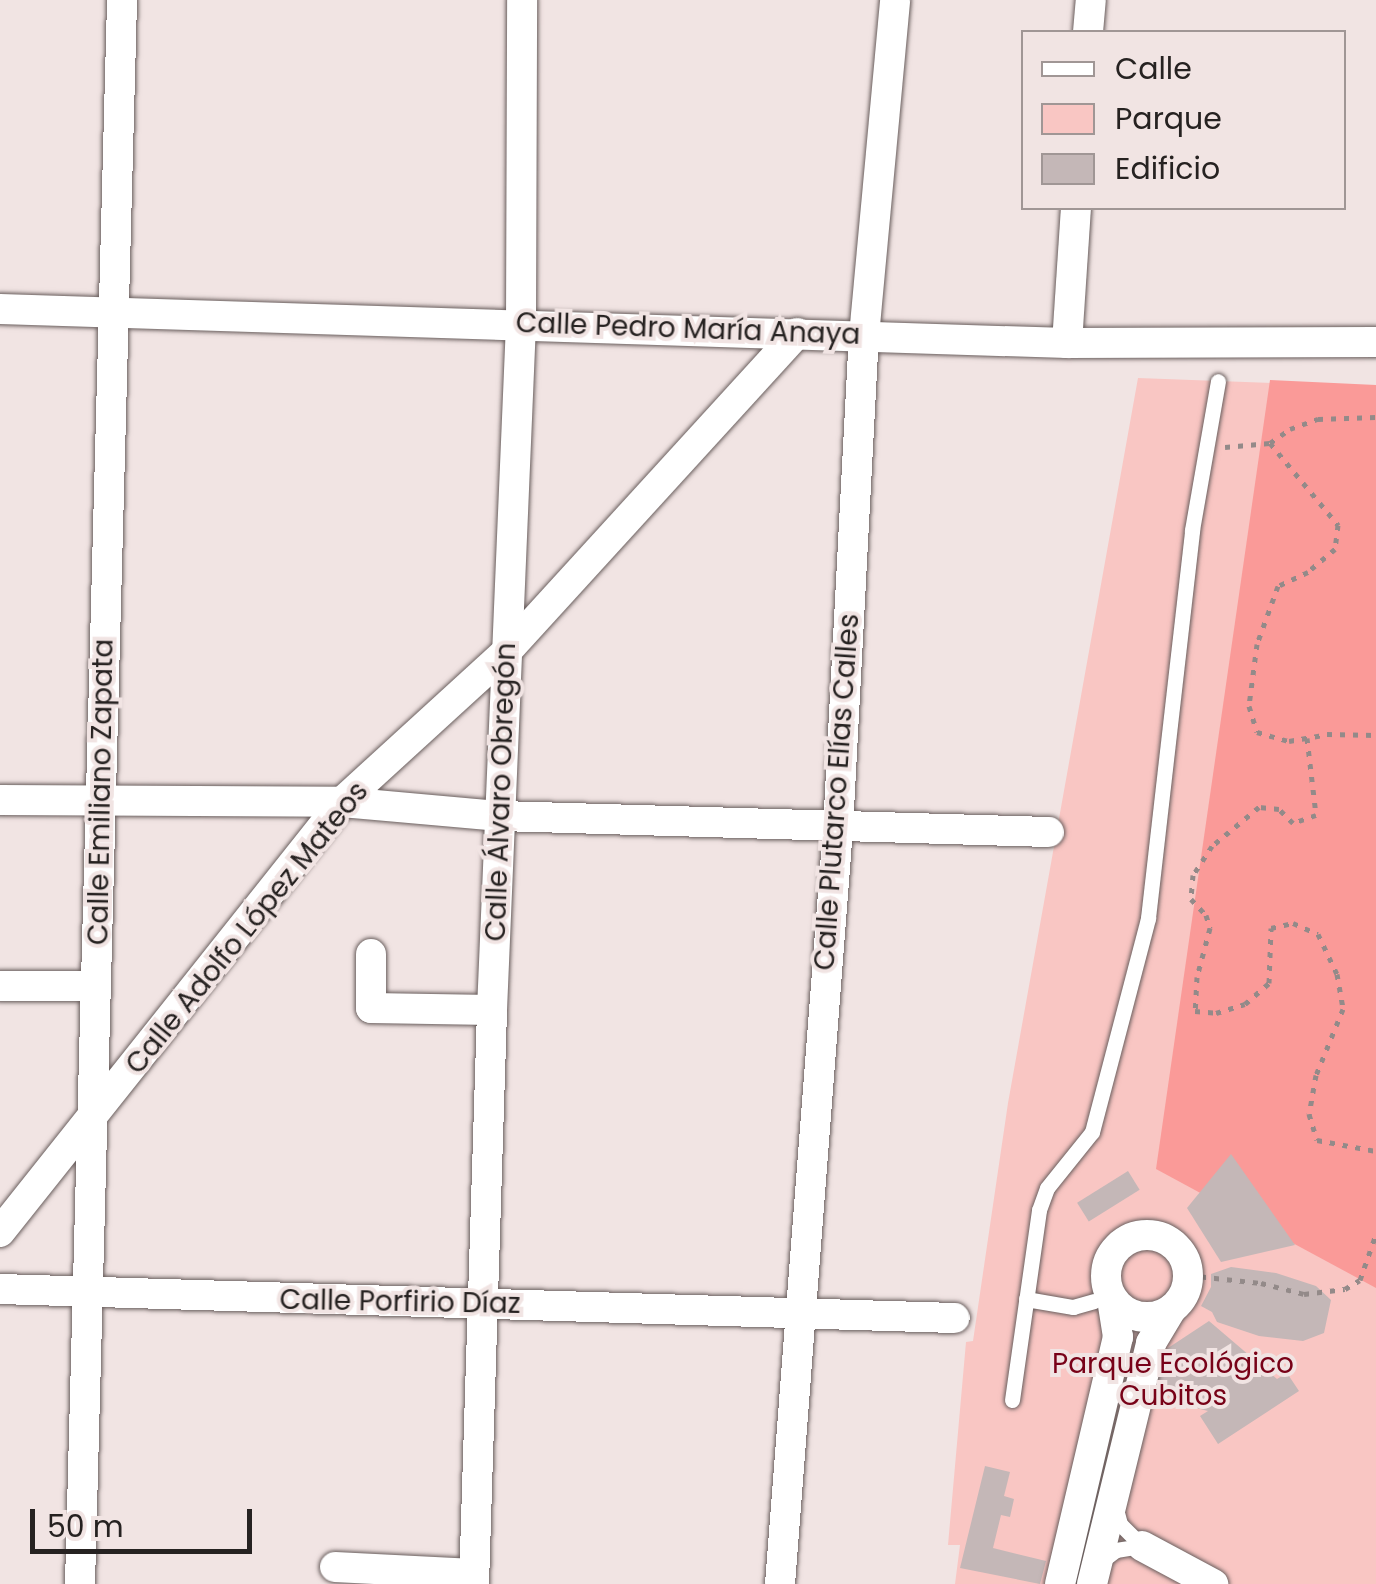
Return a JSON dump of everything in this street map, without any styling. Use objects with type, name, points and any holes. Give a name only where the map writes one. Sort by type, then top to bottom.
[{"type":"street","name":"Calle Emiliano Zapata","points":[[80,1584],[122,0]]},
{"type":"street","name":"Calle Álvaro Obregón","points":[[474,1579],[492,1010],[521,323],[522,0]]},
{"type":"street","name":"Calle Plutarco Elías Calles","points":[[780,1584],[838,829],[864,336],[895,0]]},
{"type":"street","points":[[1088,30],[1091,0]]},
{"type":"street","points":[[1067,343],[1076,210]]},
{"type":"street","name":"Calle Pedro María Anaya","points":[[0,310],[521,323],[1067,343],[1376,342]]},
{"type":"street","name":"Calle Adolfo López Mateos","points":[[0,1232],[342,802],[506,652],[797,333]]},
{"type":"street","points":[[0,800],[342,802],[500,816],[838,829],[1049,832]]},
{"type":"street","points":[[372,954],[372,1008],[492,1010]]},
{"type":"street","points":[[0,986],[96,986]]},
{"type":"street","points":[[1060,1584],[1118,1337],[1104,1296],[1108,1261],[1115,1249],[1140,1235],[1154,1235],[1178,1249],[1188,1275],[1186,1288],[1151,1343],[1095,1574]]},
{"type":"street","name":"Calle Porfirio Díaz","points":[[0,1289],[88,1295],[955,1318]]},
{"type":"street","points":[[1104,1296],[1133,1315],[1146,1318],[1171,1310]]},
{"type":"street","points":[[1142,1546],[1214,1584]]},
{"type":"street","points":[[335,1567],[474,1579]]},
{"type":"lane","points":[[1012,1400],[1039,1210],[1047,1188],[1092,1132],[1148,918],[1192,530],[1218,381]]},
{"type":"lane","points":[[1026,1300],[1073,1307],[1104,1296]]},
{"type":"lane","points":[[1114,1495],[1120,1524],[1142,1546]]},
{"type":"lane","points":[[1095,1574],[1116,1550],[1142,1546]]},
{"type":"path","points":[[1208,447],[1270,444],[1290,429],[1318,420],[1376,417]]},
{"type":"path","points":[[1270,444],[1338,525],[1335,549],[1308,572],[1278,586],[1258,644],[1249,706],[1258,732],[1290,741],[1376,735]]},
{"type":"path","points":[[1306,738],[1316,815],[1293,823],[1279,809],[1259,808],[1212,846],[1194,874],[1191,899],[1206,915],[1210,928],[1197,977],[1195,1012],[1216,1014],[1245,1004],[1270,982],[1271,928],[1293,923],[1318,934],[1337,974],[1343,1008],[1316,1075],[1309,1114],[1317,1140],[1376,1151]]},
{"type":"path","points":[[1188,1275],[1261,1283],[1304,1294],[1344,1289],[1360,1280],[1376,1234]]},
{"type":"green space","name":"Parque Ecológico Cubitos","points":[[1138,378],[1376,387],[1376,1584],[955,1584],[960,1545],[948,1545],[966,1342],[973,1341],[1008,1103]]},
{"type":"shaded area","points":[[1270,380],[1376,385],[1376,1288],[1156,1169]]},
{"type":"building","points":[[1231,1154],[1295,1245],[1221,1262],[1187,1208]]},
{"type":"building","points":[[1128,1171],[1140,1190],[1089,1221],[1077,1203]]},
{"type":"building","points":[[1231,1267],[1276,1273],[1316,1286],[1331,1300],[1324,1333],[1303,1341],[1259,1336],[1217,1322],[1212,1312],[1201,1306],[1211,1287],[1211,1274]]},
{"type":"building","points":[[1209,1321],[1277,1379],[1287,1373],[1299,1391],[1218,1444],[1200,1416],[1208,1411],[1173,1402],[1157,1380],[1165,1350]]},
{"type":"building","points":[[985,1466],[1010,1472],[1004,1496],[1014,1499],[1010,1517],[1001,1515],[993,1548],[1046,1561],[1040,1584],[960,1568]]}]
